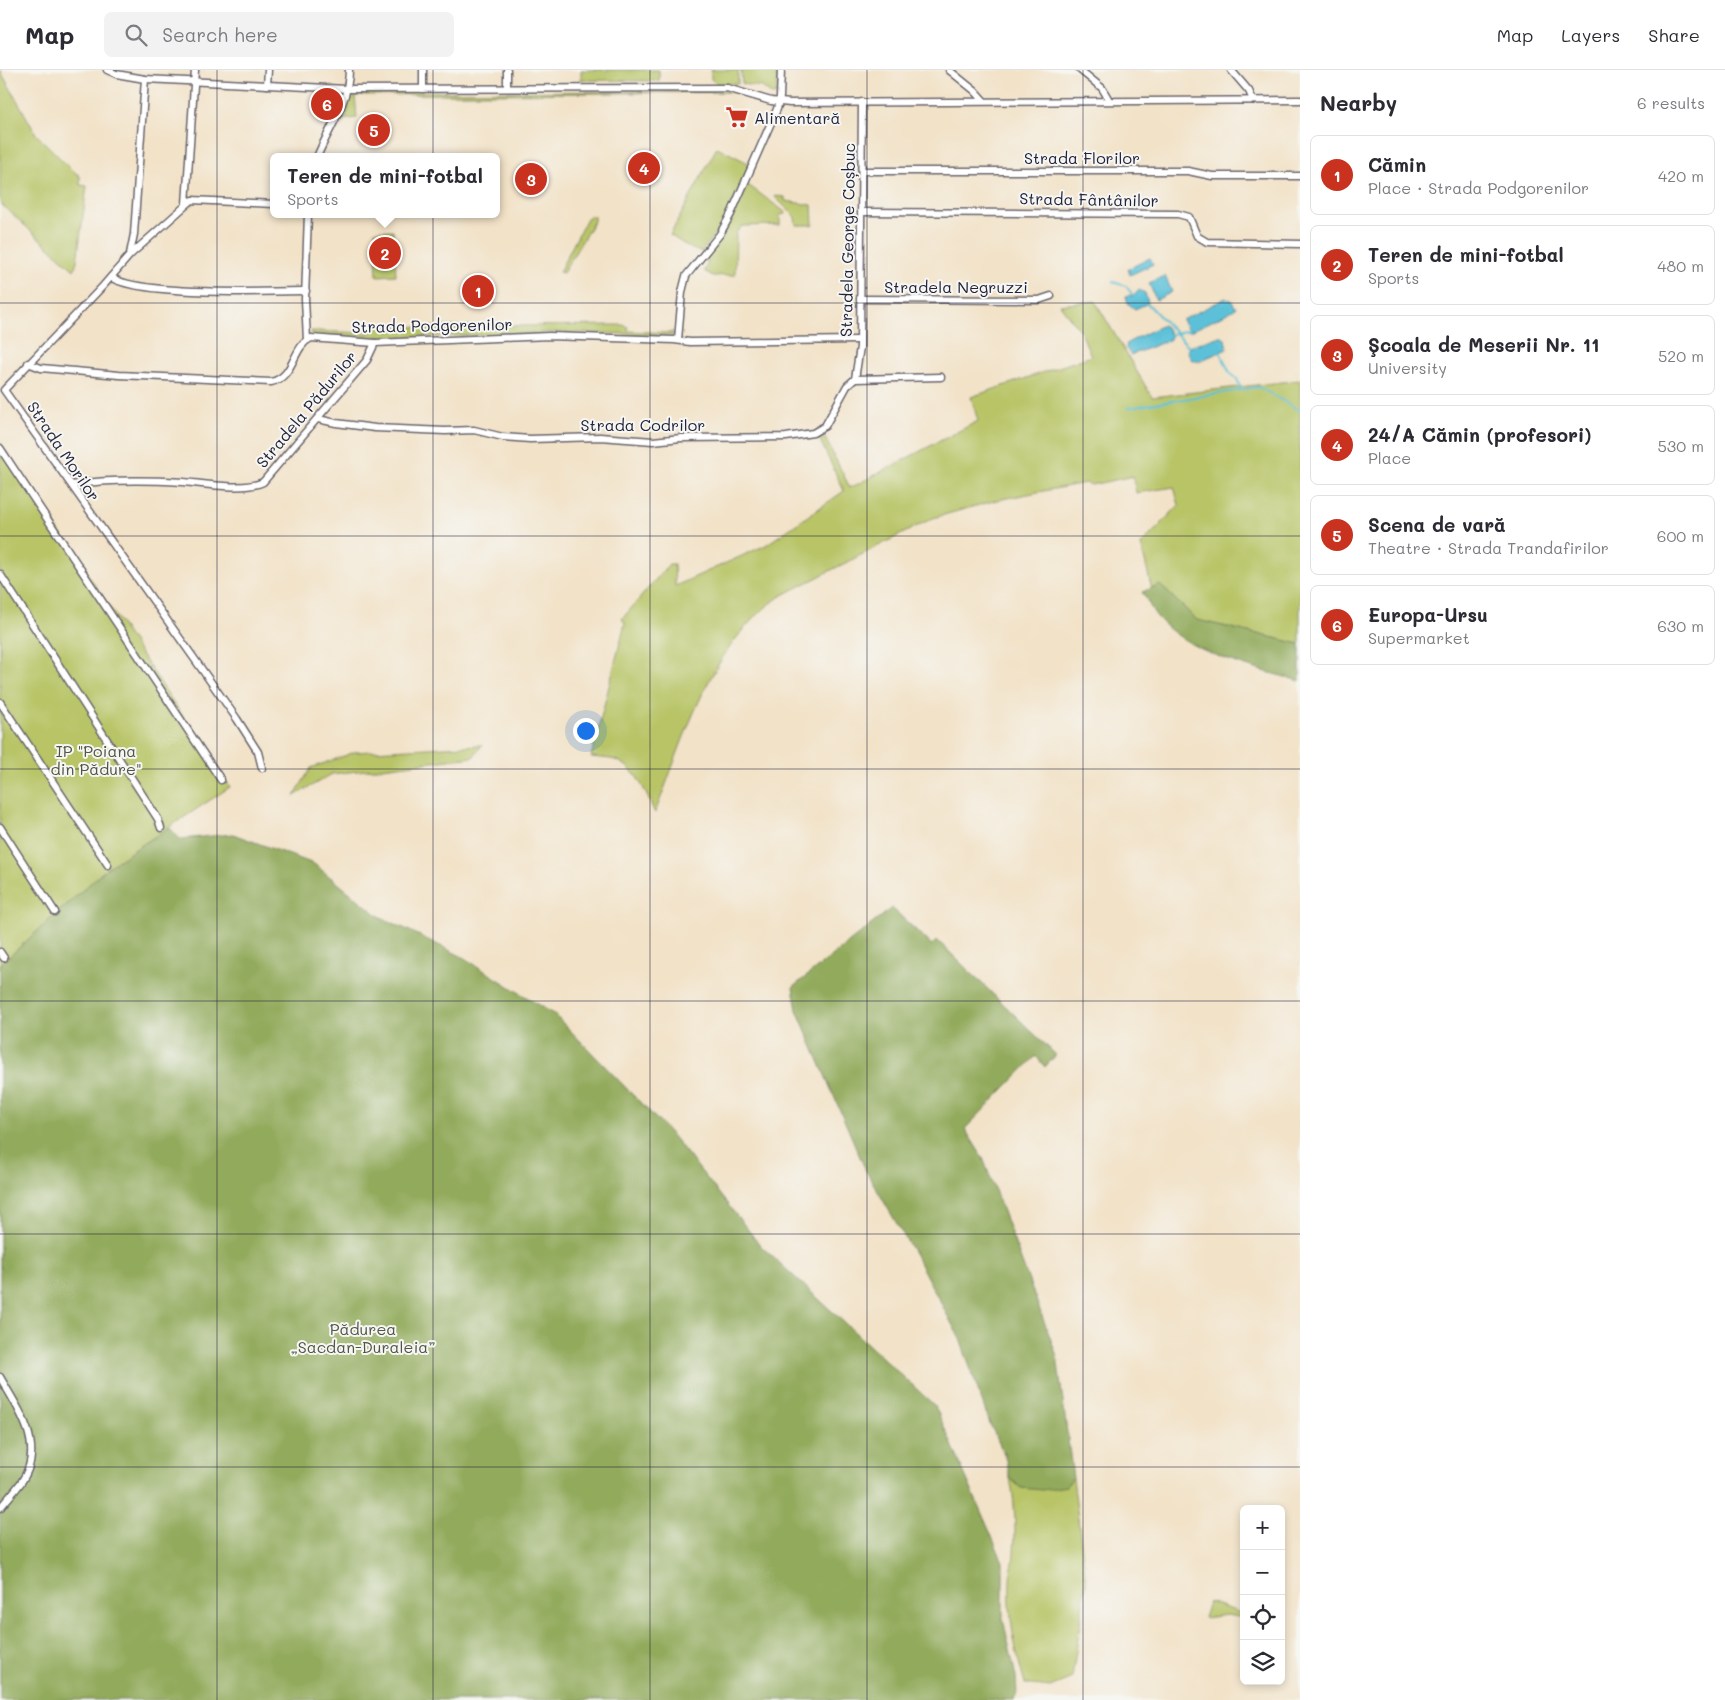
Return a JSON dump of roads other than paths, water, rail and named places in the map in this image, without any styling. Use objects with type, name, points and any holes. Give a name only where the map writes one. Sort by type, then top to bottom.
[{"type":"street","points":[[108,70],[116,74],[144,79],[347,89],[727,88],[778,102],[1300,100]]},
{"type":"street","points":[[195,70],[186,204],[197,199],[270,204]]},
{"type":"street","points":[[267,85],[268,70]]},
{"type":"street","points":[[319,153],[347,89],[349,70]]},
{"type":"street","points":[[423,70],[423,89]]},
{"type":"street","points":[[507,70],[507,88]]},
{"type":"street","points":[[678,340],[682,292],[686,276],[720,234],[731,214],[778,102],[781,70]]},
{"type":"street","points":[[949,70],[975,90],[984,101]]},
{"type":"street","points":[[1080,70],[1102,88],[1109,100]]},
{"type":"street","points":[[1232,70],[1249,90],[1253,100]]},
{"type":"street","points":[[130,255],[134,234],[144,79]]},
{"type":"street","name":"Stradela George Coșbuc","points":[[856,378],[863,212],[862,102]]},
{"type":"street","name":"Strada Florilor","points":[[863,171],[1188,171],[1205,176],[1300,176]]},
{"type":"street","name":"Strada Morilor","points":[[186,204],[130,255],[4,390],[237,719],[258,752],[262,768]]},
{"type":"street","name":"Strada Fântânilor","points":[[863,212],[1178,214],[1189,217],[1197,236],[1206,242],[1300,244]]},
{"type":"street","points":[[28,364],[41,368],[119,375],[271,382],[285,376],[307,340],[308,218]]},
{"type":"street","points":[[111,277],[128,285],[172,290],[306,291]]},
{"type":"street","name":"Stradela Negruzzi","points":[[860,299],[1039,300],[1051,296]]},
{"type":"street","name":"Strada Podgorenilor","points":[[307,340],[317,338],[375,343],[549,336],[690,342],[859,340]]},
{"type":"street","name":"Stradela Pădurilor","points":[[72,485],[111,482],[258,485],[263,482],[318,419],[367,360],[375,343]]},
{"type":"street","points":[[856,378],[941,376]]},
{"type":"street","name":"Strada Codrilor","points":[[318,419],[375,428],[474,430],[518,438],[600,437],[653,441],[681,438],[786,437],[813,433],[825,426],[847,386],[856,378]]},
{"type":"street","points":[[0,448],[221,780]]},
{"type":"street","points":[[0,574],[117,752],[158,819],[161,828]]},
{"type":"street","points":[[0,702],[108,865]]},
{"type":"street","points":[[0,827],[55,912]]},
{"type":"street","points":[[0,1378],[25,1422],[32,1441],[32,1457],[28,1468],[22,1480],[0,1508]]},
{"type":"water","points":[[1150,258],[1153,264],[1130,275],[1128,269]]},
{"type":"water","points":[[1165,276],[1172,292],[1156,300],[1149,283]]},
{"type":"water","points":[[1139,290],[1145,293],[1148,303],[1135,309],[1128,303],[1126,297],[1130,295],[1133,297]]},
{"type":"water","points":[[1226,298],[1231,300],[1236,308],[1189,331],[1182,320]]},
{"type":"water","points":[[1163,325],[1171,337],[1169,340],[1131,355],[1126,348],[1127,343]]},
{"type":"water","points":[[1220,336],[1225,339],[1227,349],[1199,361],[1192,360],[1187,350],[1189,347]]},
{"type":"waterway","points":[[1113,282],[1126,286],[1135,298]]},
{"type":"waterway","points":[[1147,303],[1190,348]]},
{"type":"waterway","points":[[1170,335],[1188,330]]},
{"type":"waterway","points":[[1220,352],[1230,373],[1237,379],[1241,390]]},
{"type":"waterway","points":[[1127,408],[1259,387],[1300,411]]},
{"type":"place","name":"Europa-Ursu","points":[[327,104]]},
{"type":"place","name":"Alimentară","points":[[737,117]]},
{"type":"place","name":"Scena de vară","points":[[374,130]]},
{"type":"place","name":"24/A Cămin (profesori)","points":[[644,168]]},
{"type":"place","name":"Şcoala de Meserii Nr. 11","points":[[531,179]]},
{"type":"place","name":"Teren de mini-fotbal","points":[[385,253]]},
{"type":"place","name":"Cămin","points":[[478,291]]},
{"type":"park label","name":"IP \"Poiana din Pădure\"","points":[[96,759]]},
{"type":"park label","name":"Pădurea „Sacdan-Duraleia”","points":[[363,1337]]}]
